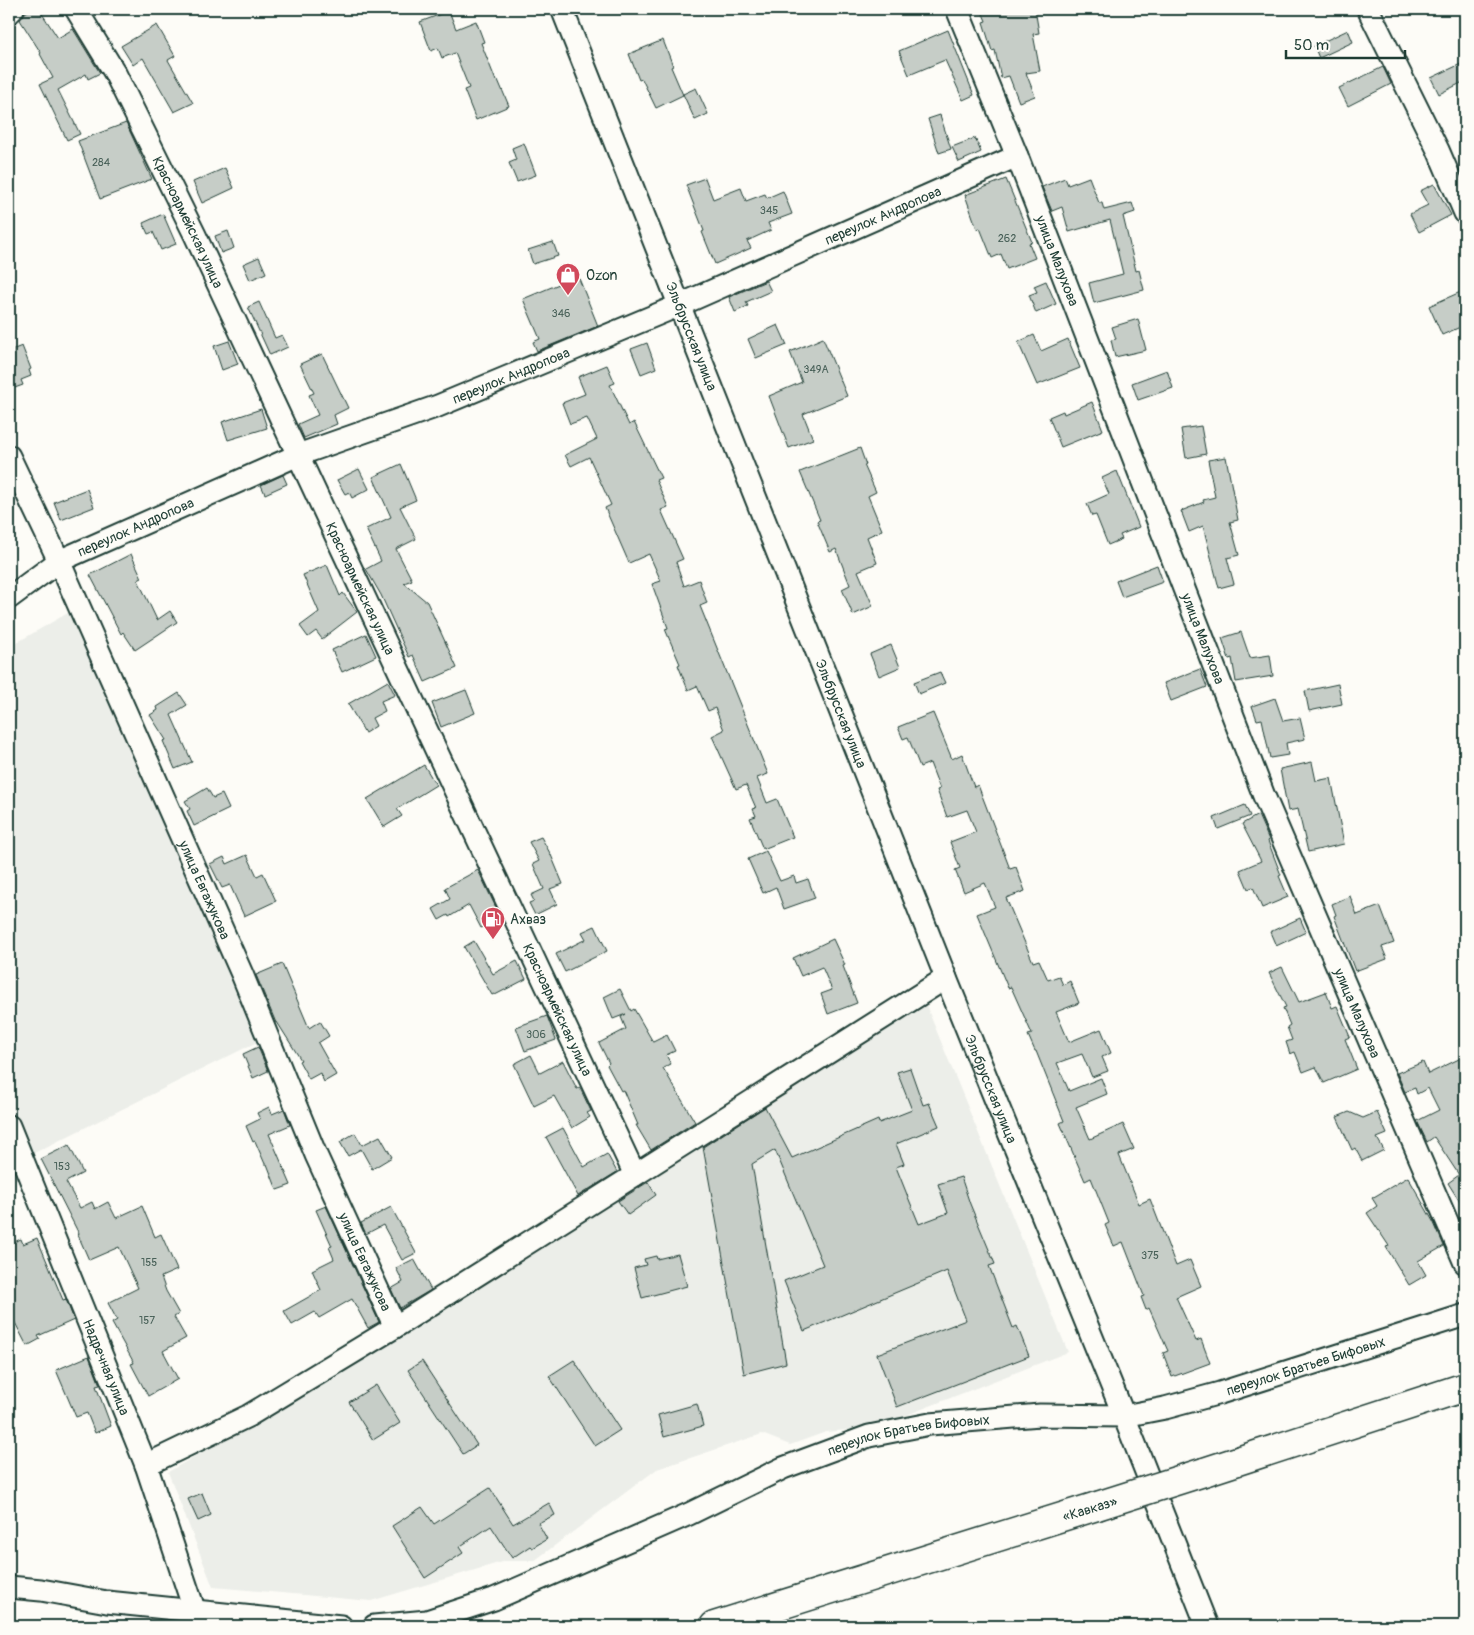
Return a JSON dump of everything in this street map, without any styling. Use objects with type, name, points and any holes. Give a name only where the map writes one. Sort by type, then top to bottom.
[{"type":"highway","name":"«Кавказ»","points":[[714,1626],[1204,1472],[1465,1387]]},
{"type":"street","points":[[9,13],[13,9]]},
{"type":"street","name":"Красноармейская улица","points":[[76,9],[115,73],[195,235],[635,1175]]},
{"type":"street","name":"Эльбрусская улица","points":[[562,9],[946,978],[1207,1626]]},
{"type":"street","name":"улица Малухова","points":[[956,9],[1017,156],[1264,796],[1465,1263]]},
{"type":"street","points":[[1368,9],[1438,150],[1465,213]]},
{"type":"street","name":"переулок Андропова","points":[[9,598],[59,561],[298,455],[438,406],[680,305],[1017,156]]},
{"type":"street","name":"улица Евгажукова","points":[[9,456],[59,561],[242,974],[316,1155],[395,1327]]},
{"type":"street","points":[[146,1465],[248,1416],[395,1327],[946,978]]},
{"type":"street","name":"Надречная улица","points":[[9,1126],[146,1465],[195,1612]]},
{"type":"street","name":"переулок Братьев Бифовых","points":[[374,1626],[427,1620],[494,1599],[680,1518],[783,1468],[869,1436],[930,1424],[1040,1415],[1124,1416],[1165,1408],[1220,1393],[1465,1315]]},
{"type":"street","points":[[9,1587],[41,1590],[107,1602],[341,1626]]},
{"type":"shaded area","points":[[73,610],[263,1039],[30,1155],[9,1100],[9,647]]},
{"type":"shaded area","points":[[926,1005],[1068,1352],[876,1427],[826,1432],[790,1445],[762,1434],[657,1469],[534,1561],[505,1561],[371,1601],[213,1587],[168,1472],[255,1421],[693,1142]]},
{"type":"building","points":[[31,9],[39,9],[58,38],[73,29],[100,73],[88,79],[86,74],[58,90],[80,134],[67,140],[40,84],[53,78],[41,53],[20,20]]},
{"type":"building","points":[[981,9],[1035,9],[1039,33],[1033,34],[1040,71],[1026,73],[1035,96],[1019,102],[1009,76],[1001,78],[995,50],[992,51],[983,22],[986,21]]},
{"type":"building","points":[[449,11],[456,29],[476,21],[484,42],[481,43],[496,81],[498,80],[509,106],[476,120],[464,90],[469,88],[455,53],[442,58],[438,48],[431,51],[420,22]]},
{"type":"building","points":[[157,25],[175,56],[168,60],[193,103],[174,112],[143,58],[133,65],[121,46]]},
{"type":"building","points":[[948,30],[974,95],[963,100],[945,60],[909,75],[899,51]]},
{"type":"building","points":[[1348,30],[1353,42],[1319,58],[1314,46]]},
{"type":"building","points":[[663,40],[673,66],[671,67],[683,95],[656,108],[642,79],[639,80],[629,54]]},
{"type":"building","points":[[1465,62],[1465,81],[1439,94],[1431,78]]},
{"type":"building","points":[[1383,67],[1391,84],[1348,106],[1339,88]]},
{"type":"building","points":[[696,88],[708,114],[695,120],[683,94]]},
{"type":"building","points":[[940,115],[951,149],[939,153],[928,119]]},
{"type":"building","points":[[126,123],[152,179],[100,199],[78,141]]},
{"type":"building","points":[[975,138],[981,152],[959,162],[952,147]]},
{"type":"building","points":[[524,143],[536,175],[517,182],[509,163],[516,160],[512,148]]},
{"type":"building","points":[[225,168],[234,188],[202,203],[193,182]]},
{"type":"building","points":[[1089,177],[1099,203],[1102,203],[1104,210],[1132,203],[1135,212],[1123,216],[1136,271],[1139,270],[1144,290],[1094,303],[1089,283],[1123,274],[1110,220],[1069,232],[1062,207],[1052,211],[1042,187],[1065,178],[1068,185]]},
{"type":"building","points":[[705,178],[713,199],[741,188],[746,201],[765,194],[767,198],[783,191],[792,214],[768,223],[771,230],[747,241],[751,248],[715,264],[686,185]]},
{"type":"building","points":[[1006,179],[1032,242],[1029,243],[1035,258],[1007,269],[1001,254],[992,258],[980,228],[977,229],[965,195]]},
{"type":"building","points":[[1434,184],[1451,215],[1419,232],[1410,214],[1428,205],[1420,191]]},
{"type":"building","points":[[163,214],[176,244],[161,250],[153,232],[148,234],[143,223]]},
{"type":"building","points":[[228,231],[234,248],[221,253],[215,236]]},
{"type":"building","points":[[553,242],[558,256],[533,264],[528,250]]},
{"type":"building","points":[[259,257],[266,273],[250,280],[243,264]]},
{"type":"building","points":[[578,276],[598,326],[537,351],[533,342],[540,339],[523,299]]},
{"type":"building","points":[[766,281],[771,291],[746,302],[748,306],[735,312],[729,297]]},
{"type":"building","points":[[1046,281],[1056,304],[1036,313],[1029,295],[1037,292],[1034,286]]},
{"type":"building","points":[[1465,290],[1465,325],[1442,335],[1429,306]]},
{"type":"building","points":[[259,302],[275,338],[282,335],[288,347],[270,355],[248,307]]},
{"type":"building","points":[[1138,319],[1146,350],[1115,357],[1111,340],[1116,339],[1112,327]]},
{"type":"building","points":[[778,325],[787,345],[756,358],[748,339]]},
{"type":"building","points":[[1034,335],[1041,351],[1068,339],[1080,368],[1037,385],[1018,342]]},
{"type":"building","points":[[823,338],[847,396],[803,414],[813,439],[789,448],[769,396],[802,382],[790,352]]},
{"type":"building","points":[[229,341],[238,364],[222,370],[214,346]]},
{"type":"building","points":[[647,343],[656,368],[641,374],[631,349]]},
{"type":"building","points":[[22,346],[31,369],[29,370],[31,376],[21,380],[23,385],[9,390],[9,351]]},
{"type":"building","points":[[322,354],[348,408],[334,415],[337,424],[304,438],[298,424],[318,415],[309,395],[314,393],[300,364]]},
{"type":"building","points":[[607,365],[615,383],[610,385],[629,425],[634,422],[661,478],[656,480],[668,507],[661,510],[683,559],[676,562],[684,586],[699,580],[707,603],[700,606],[768,774],[757,778],[767,803],[777,799],[793,837],[763,849],[750,818],[756,816],[753,809],[756,808],[746,785],[736,789],[712,736],[724,730],[715,708],[708,711],[697,686],[688,690],[678,665],[680,664],[665,629],[668,628],[652,584],[661,581],[649,554],[629,563],[605,508],[611,505],[589,457],[571,466],[565,455],[597,439],[587,418],[570,424],[562,403],[585,394],[578,377]]},
{"type":"building","points":[[1167,370],[1173,388],[1138,400],[1132,383]]},
{"type":"building","points":[[1092,402],[1103,430],[1061,447],[1049,417],[1063,411],[1064,414]]},
{"type":"building","points":[[261,409],[267,428],[228,440],[222,422]]},
{"type":"building","points":[[1201,426],[1206,454],[1186,458],[1181,429]]},
{"type":"building","points":[[860,448],[866,465],[864,465],[876,492],[868,496],[882,530],[867,537],[877,563],[858,571],[873,606],[853,615],[842,589],[850,585],[836,549],[830,552],[817,521],[820,520],[800,472]]},
{"type":"building","points":[[1226,457],[1238,520],[1230,522],[1239,555],[1227,558],[1234,584],[1219,588],[1203,526],[1189,532],[1181,511],[1204,502],[1203,500],[1215,497],[1208,460]]},
{"type":"building","points":[[401,464],[416,500],[400,507],[416,539],[396,549],[412,580],[404,583],[427,602],[457,668],[425,682],[413,655],[409,657],[381,595],[366,569],[381,561],[366,529],[391,517],[373,477]]},
{"type":"building","points":[[359,469],[369,489],[352,498],[349,492],[345,494],[337,480]]},
{"type":"building","points":[[1117,471],[1139,527],[1120,535],[1122,539],[1108,545],[1096,515],[1092,516],[1087,504],[1109,494],[1102,478]]},
{"type":"building","points":[[283,475],[287,484],[265,494],[261,485]]},
{"type":"building","points":[[87,489],[94,507],[61,520],[54,502]]},
{"type":"building","points":[[131,554],[142,578],[138,580],[157,620],[170,611],[177,622],[135,650],[123,632],[121,634],[90,575]]},
{"type":"building","points":[[327,565],[340,596],[343,593],[357,612],[322,639],[316,631],[308,637],[300,626],[319,612],[303,575]]},
{"type":"building","points":[[1157,565],[1163,582],[1122,597],[1116,581]]},
{"type":"building","points":[[1241,632],[1250,658],[1270,655],[1273,676],[1236,682],[1232,658],[1229,659],[1222,638]]},
{"type":"building","points":[[366,634],[376,656],[342,672],[332,650]]},
{"type":"building","points":[[891,645],[900,667],[879,676],[870,654]]},
{"type":"building","points":[[1200,669],[1207,687],[1171,701],[1164,683]]},
{"type":"building","points":[[940,672],[945,683],[919,694],[914,682]]},
{"type":"building","points":[[388,681],[395,695],[381,701],[385,711],[372,718],[376,726],[365,733],[348,704]]},
{"type":"building","points":[[1338,684],[1342,704],[1309,711],[1305,691]]},
{"type":"building","points":[[466,690],[475,713],[441,727],[432,703]]},
{"type":"building","points":[[179,693],[187,705],[171,715],[192,762],[175,769],[163,741],[166,740],[150,715],[158,710],[157,707]]},
{"type":"building","points":[[1275,698],[1283,721],[1300,718],[1305,739],[1286,743],[1288,755],[1270,758],[1262,719],[1257,720],[1252,706]]},
{"type":"building","points":[[933,713],[952,759],[962,754],[974,787],[978,785],[1010,869],[1016,867],[1025,891],[1006,898],[1033,962],[1039,960],[1048,980],[1059,976],[1063,985],[1070,981],[1079,1003],[1056,1012],[1069,1042],[1101,1029],[1111,1053],[1102,1057],[1108,1071],[1092,1077],[1082,1054],[1057,1063],[1069,1091],[1101,1078],[1107,1094],[1076,1107],[1090,1139],[1123,1124],[1134,1149],[1119,1155],[1139,1204],[1150,1199],[1176,1266],[1190,1260],[1201,1286],[1176,1297],[1196,1341],[1201,1339],[1210,1363],[1172,1377],[1163,1353],[1168,1351],[1149,1308],[1146,1310],[1141,1297],[1144,1296],[1123,1242],[1114,1246],[1105,1225],[1109,1223],[1091,1178],[1085,1181],[1060,1123],[1064,1121],[1028,1035],[1032,1034],[1011,987],[1008,988],[977,914],[995,907],[985,883],[964,892],[955,870],[960,868],[950,842],[976,832],[967,810],[947,817],[937,790],[940,789],[930,763],[920,767],[908,737],[903,739],[898,727]]},
{"type":"building","points":[[1312,762],[1316,781],[1331,778],[1344,844],[1308,852],[1298,809],[1288,811],[1280,769]]},
{"type":"building","points":[[424,765],[436,785],[397,809],[402,816],[384,827],[367,799]]},
{"type":"building","points":[[207,788],[213,798],[222,794],[229,809],[194,826],[187,811],[190,809],[185,801]]},
{"type":"building","points":[[1245,805],[1250,816],[1218,829],[1214,818]]},
{"type":"building","points":[[1258,815],[1269,840],[1281,875],[1279,876],[1288,897],[1262,908],[1253,887],[1248,889],[1240,870],[1261,861],[1242,824]]},
{"type":"building","points":[[541,837],[563,884],[550,889],[557,904],[535,915],[529,903],[534,901],[531,895],[544,889],[533,864],[539,861],[529,842]]},
{"type":"building","points":[[766,851],[780,881],[794,876],[796,883],[808,879],[815,898],[784,909],[776,887],[763,893],[748,859]]},
{"type":"building","points":[[247,855],[257,876],[263,873],[276,901],[244,916],[230,885],[222,888],[210,864],[224,857],[227,864]]},
{"type":"building","points":[[478,870],[501,918],[481,928],[469,905],[449,917],[448,915],[439,920],[433,909],[450,899],[445,888]]},
{"type":"building","points":[[1350,896],[1357,915],[1380,906],[1394,943],[1382,947],[1387,959],[1355,971],[1334,916],[1336,915],[1332,904]]},
{"type":"building","points":[[1300,918],[1306,932],[1276,946],[1270,932]]},
{"type":"building","points":[[595,926],[607,951],[565,972],[556,954],[586,939],[582,932]]},
{"type":"building","points":[[833,939],[845,965],[843,966],[857,1003],[828,1014],[821,994],[832,990],[822,967],[801,976],[793,958]]},
{"type":"building","points":[[474,941],[493,974],[517,961],[526,979],[492,995],[464,947]]},
{"type":"building","points":[[282,964],[309,1028],[320,1021],[329,1036],[318,1043],[336,1075],[324,1082],[320,1073],[309,1079],[299,1061],[301,1060],[276,1023],[256,975]]},
{"type":"building","points":[[1282,967],[1299,1002],[1326,992],[1332,1008],[1337,1006],[1350,1037],[1345,1039],[1357,1069],[1324,1083],[1316,1067],[1303,1072],[1295,1052],[1290,1054],[1286,1042],[1292,1040],[1287,1027],[1290,1025],[1283,1008],[1286,1007],[1269,973]]},
{"type":"building","points":[[620,989],[631,1011],[634,1009],[653,1042],[667,1035],[675,1051],[666,1055],[671,1064],[663,1068],[695,1122],[651,1150],[636,1125],[638,1125],[623,1090],[621,1091],[607,1065],[609,1063],[599,1043],[626,1029],[621,1017],[626,1014],[613,1019],[604,997]]},
{"type":"building","points":[[547,1016],[556,1040],[525,1051],[516,1027]]},
{"type":"building","points":[[258,1047],[268,1071],[253,1078],[243,1054]]},
{"type":"building","points":[[531,1055],[540,1073],[563,1061],[577,1089],[580,1088],[591,1111],[587,1113],[590,1117],[572,1128],[554,1096],[534,1106],[514,1064]]},
{"type":"building","points":[[1461,1058],[1465,1066],[1465,1210],[1448,1183],[1459,1175],[1434,1137],[1427,1142],[1417,1121],[1439,1110],[1428,1088],[1417,1094],[1415,1088],[1405,1092],[1397,1073],[1423,1062],[1428,1074]]},
{"type":"building","points":[[910,1068],[923,1105],[929,1103],[939,1126],[896,1144],[904,1164],[896,1167],[919,1224],[948,1213],[938,1184],[961,1177],[995,1264],[989,1266],[1013,1328],[1017,1326],[1029,1356],[897,1407],[877,1354],[966,1320],[947,1271],[804,1331],[784,1281],[823,1265],[775,1150],[752,1164],[786,1363],[744,1374],[703,1147],[765,1107],[792,1158],[878,1120],[879,1123],[912,1110],[897,1072]]},
{"type":"building","points":[[269,1107],[272,1114],[284,1109],[290,1125],[269,1134],[291,1185],[277,1190],[267,1164],[265,1164],[246,1126],[260,1119],[257,1113]]},
{"type":"building","points":[[1349,1112],[1363,1118],[1377,1112],[1387,1134],[1377,1138],[1384,1150],[1362,1161],[1355,1148],[1352,1150],[1337,1117]]},
{"type":"building","points":[[563,1128],[584,1167],[607,1154],[617,1172],[578,1196],[546,1137]]},
{"type":"building","points":[[355,1133],[362,1145],[380,1136],[392,1157],[372,1169],[361,1149],[348,1156],[340,1142]]},
{"type":"building","points":[[69,1145],[83,1173],[66,1182],[80,1208],[92,1202],[95,1209],[108,1202],[116,1218],[142,1206],[155,1237],[161,1234],[177,1270],[161,1277],[166,1291],[179,1314],[174,1317],[186,1338],[163,1351],[178,1379],[148,1396],[131,1364],[134,1363],[112,1323],[117,1320],[108,1303],[138,1288],[119,1247],[89,1260],[79,1234],[41,1159]]},
{"type":"building","points":[[1408,1177],[1434,1223],[1444,1246],[1418,1261],[1426,1275],[1409,1285],[1386,1247],[1389,1246],[1367,1213],[1377,1206],[1372,1198]]},
{"type":"building","points":[[648,1182],[656,1195],[628,1215],[618,1201]]},
{"type":"building","points":[[326,1206],[379,1322],[368,1328],[352,1299],[319,1318],[315,1312],[292,1325],[284,1311],[321,1290],[312,1270],[334,1259],[329,1247],[332,1246],[316,1210]]},
{"type":"building","points":[[391,1207],[416,1253],[402,1260],[383,1225],[366,1234],[361,1223]]},
{"type":"building","points":[[37,1238],[63,1300],[66,1299],[74,1320],[38,1336],[40,1339],[27,1346],[9,1311],[9,1244],[21,1239],[23,1244]]},
{"type":"building","points":[[678,1254],[687,1286],[642,1298],[634,1268],[646,1265],[644,1259],[656,1256],[657,1259]]},
{"type":"building","points":[[414,1259],[431,1290],[400,1308],[391,1289],[403,1282],[396,1268]]},
{"type":"building","points":[[89,1356],[100,1385],[96,1386],[111,1426],[95,1433],[87,1413],[76,1417],[56,1370]]},
{"type":"building","points":[[574,1360],[620,1430],[595,1446],[549,1376]]},
{"type":"building","points":[[422,1361],[477,1445],[463,1454],[408,1370]]},
{"type":"building","points":[[376,1385],[400,1423],[373,1440],[349,1402]]},
{"type":"building","points":[[697,1404],[703,1426],[664,1437],[658,1415]]},
{"type":"building","points":[[490,1488],[513,1524],[549,1503],[555,1515],[538,1523],[547,1539],[532,1548],[530,1546],[512,1558],[491,1526],[459,1547],[463,1553],[425,1578],[392,1526],[422,1507],[434,1524]]},
{"type":"building","points":[[202,1493],[211,1515],[198,1521],[188,1499]]},
{"type":"place","name":"Ozon","points":[[568,296]]},
{"type":"place","name":"Ахваз","points":[[493,940]]}]
